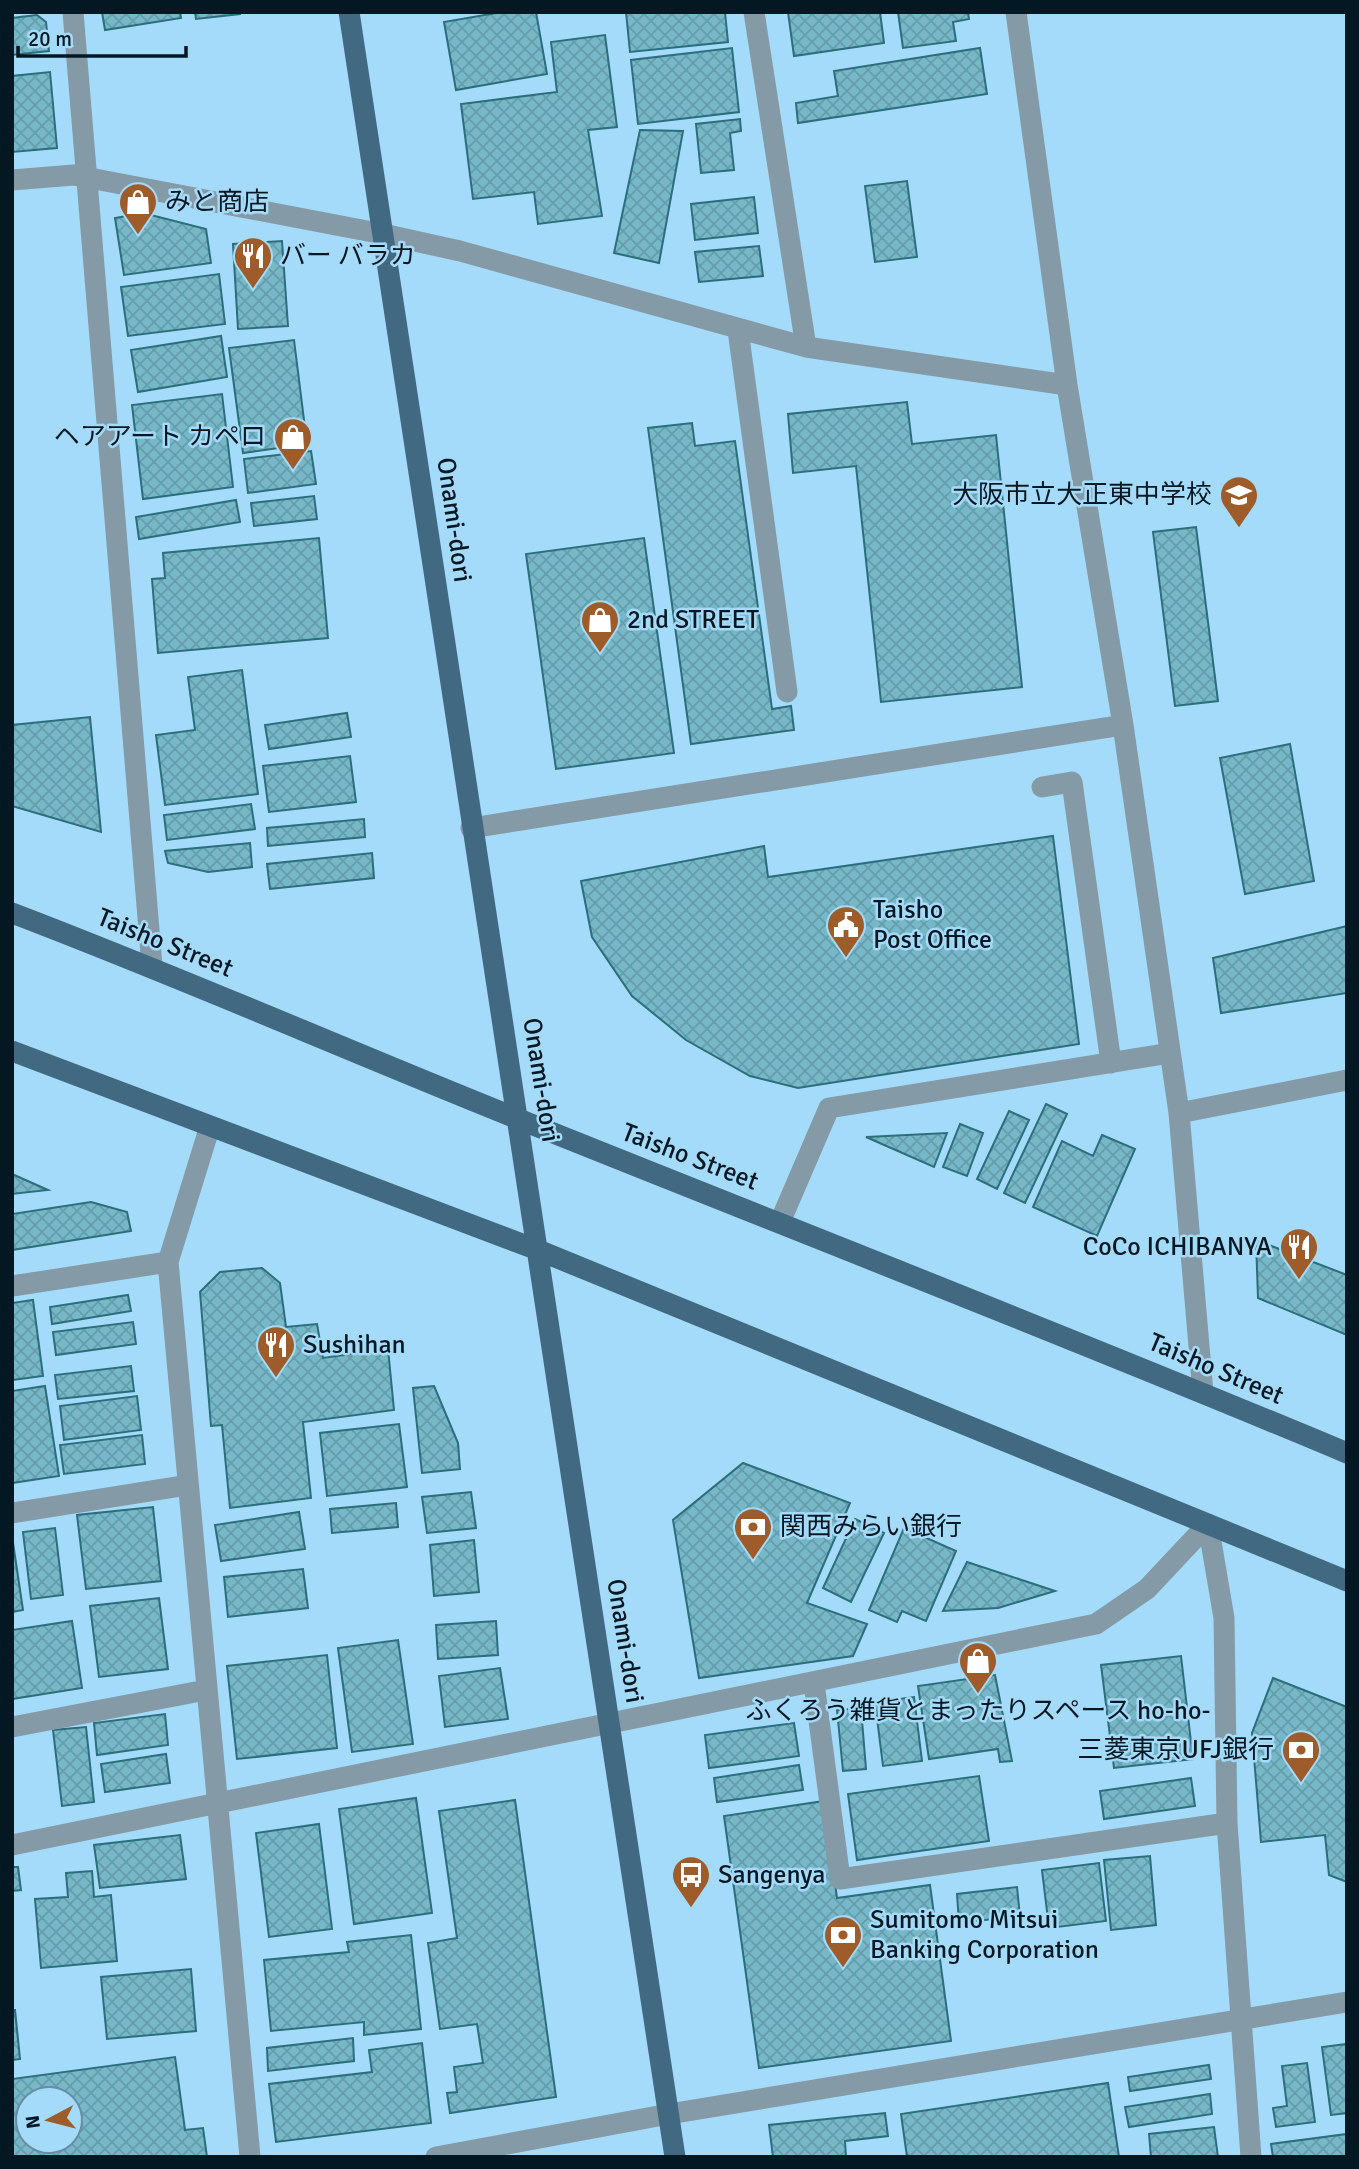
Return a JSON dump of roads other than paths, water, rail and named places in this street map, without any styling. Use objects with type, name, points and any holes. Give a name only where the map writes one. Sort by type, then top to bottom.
[{"type":"main road","name":"Onami-dori","points":[[349,12],[675,2157]]},
{"type":"main road","name":"Taisho Street","points":[[12,913],[152,966],[519,1119],[1203,1393],[1347,1454]]},
{"type":"main road","points":[[12,1051],[538,1250],[1347,1581]]},
{"type":"street","points":[[73,12],[152,966]]},
{"type":"street","points":[[754,12],[806,347]]},
{"type":"street","points":[[1016,12],[1067,385],[1124,725],[1179,1113],[1203,1393]]},
{"type":"street","points":[[12,180],[74,175],[383,234],[460,251],[806,347],[1067,385]]},
{"type":"street","points":[[738,330],[788,692]]},
{"type":"street","points":[[471,828],[1124,725]]},
{"type":"street","points":[[1042,787],[1072,782],[1111,1063]]},
{"type":"street","points":[[780,1222],[829,1108],[1170,1054]]},
{"type":"street","points":[[1179,1113],[1347,1080]]},
{"type":"street","points":[[210,1126],[168,1262],[250,2157]]},
{"type":"street","points":[[12,1286],[168,1262]]},
{"type":"street","points":[[12,1513],[188,1485]]},
{"type":"street","points":[[12,1845],[1096,1624],[1147,1589],[1208,1524]]},
{"type":"street","points":[[1208,1524],[1224,1618],[1227,1823],[1251,2157]]},
{"type":"street","points":[[814,1683],[840,1879],[1227,1823]]},
{"type":"street","points":[[12,1727],[206,1690]]},
{"type":"street","points":[[436,2157],[668,2114],[1347,2002]]},
{"type":"place","name":"みと商店","points":[[138,236]]},
{"type":"place","name":"バー バラカ","points":[[253,290]]},
{"type":"place","name":"ヘアアート カペロ","points":[[293,471]]},
{"type":"place","name":"大阪市立大正東中学校","points":[[1239,529]]},
{"type":"place","name":"2nd STREET","points":[[600,654]]},
{"type":"place","name":"Taisho Post Office","points":[[846,959]]},
{"type":"place","name":"CoCo ICHIBANYA","points":[[1299,1281]]},
{"type":"place","name":"Sushihan","points":[[276,1379]]},
{"type":"place","name":"関西みらい銀行","points":[[753,1561]]},
{"type":"place","name":"ふくろう雑貨とまったりスペース ho-ho-","points":[[978,1695]]},
{"type":"place","name":"三菱東京UFJ銀行","points":[[1301,1784]]},
{"type":"place","name":"Sangenya","points":[[691,1909]]},
{"type":"place","name":"Sumitomo Mitsui Banking Corporation","points":[[843,1969]]}]
